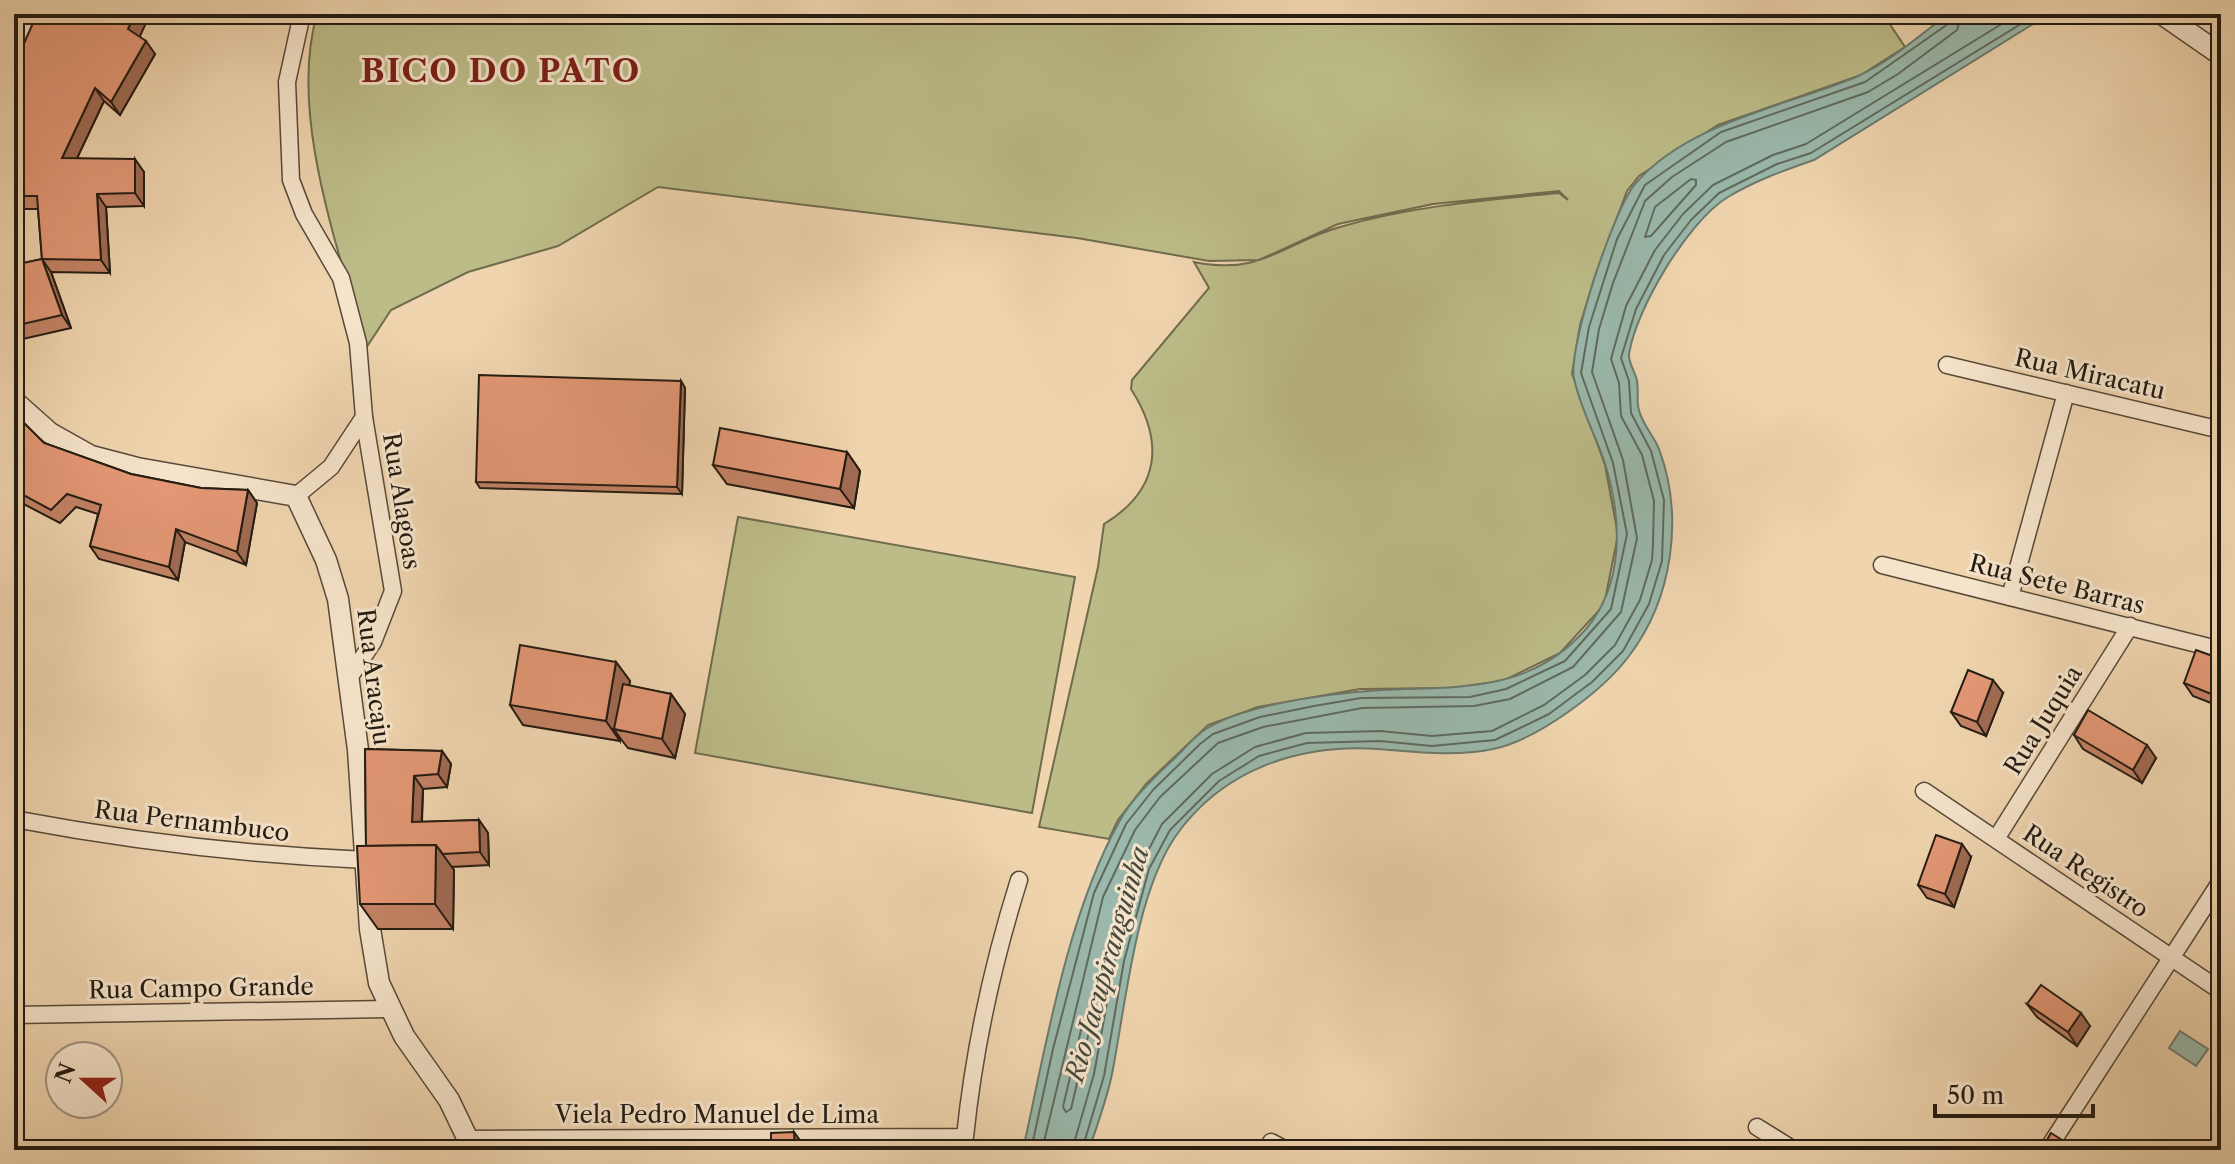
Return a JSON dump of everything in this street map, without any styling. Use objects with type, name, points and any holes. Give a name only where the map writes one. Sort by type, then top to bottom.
[{"type":"street","points":[[14,64],[34,14]]},
{"type":"street","name":"Rua Alagoas","points":[[302,14],[287,82],[291,180],[304,214],[341,278],[358,343],[364,417],[393,591],[373,642],[349,678]]},
{"type":"street","points":[[2162,14],[2221,55]]},
{"type":"street","name":"Rua Miracatu","points":[[1947,365],[2221,430]]},
{"type":"street","points":[[2010,597],[2066,393]]},
{"type":"street","points":[[14,401],[50,433],[91,456],[137,468],[296,496]]},
{"type":"street","name":"Rua Alagoas","points":[[296,496],[331,467],[364,417]]},
{"type":"street","name":"Rua Aracaju","points":[[296,496],[326,560],[338,599],[349,678],[370,929],[379,983],[388,1009],[449,1100],[472,1144]]},
{"type":"street","name":"Rua Sete Barras","points":[[1882,565],[2221,650]]},
{"type":"street","name":"Rua Juquia","points":[[1996,839],[2130,626]]},
{"type":"street","name":"Rua Registro","points":[[1924,791],[2221,991]]},
{"type":"street","name":"Rua Pernambuco","points":[[14,819],[168,845],[366,860]]},
{"type":"street","name":"Viela Pedro Manuel de Lima","points":[[472,1144],[965,1137],[978,1031],[997,950],[1019,880]]},
{"type":"street","points":[[2047,1150],[2221,881]]},
{"type":"street","name":"Rua Campo Grande","points":[[14,1015],[388,1009]]},
{"type":"street","points":[[1757,1127],[1794,1150]]},
{"type":"street","points":[[1271,1142],[1286,1150]]},
{"type":"green space","points":[[317,14],[1883,14],[1905,47],[1861,75],[1718,125],[1639,176],[1627,191],[1580,325],[1572,374],[1605,465],[1618,535],[1604,605],[1560,653],[1503,681],[1451,688],[1360,689],[1258,707],[1208,725],[1146,784],[1118,820],[1109,839],[1039,827],[1098,567],[1104,524],[1137,496],[1151,464],[1149,428],[1131,389],[1132,380],[1209,288],[1194,262],[1237,265],[1259,260],[1209,261],[1077,238],[658,187],[558,246],[468,272],[391,310],[366,348],[320,182],[313,138],[309,95],[310,53]],"holes":[[[1559,191],[1568,200],[1559,193],[1394,214],[1340,227],[1260,260],[1338,224],[1433,204]]]},
{"type":"green space","points":[[738,517],[1075,577],[1032,813],[695,753]]},
{"type":"water","name":"Rio Jacupiranguinha","points":[[1948,14],[2049,14],[1814,160],[1759,181],[1728,197],[1697,225],[1681,245],[1653,291],[1634,335],[1629,357],[1637,381],[1641,415],[1659,449],[1667,475],[1672,529],[1670,556],[1656,609],[1629,656],[1603,684],[1568,712],[1510,744],[1464,753],[1378,749],[1320,751],[1264,766],[1215,794],[1194,813],[1175,837],[1150,889],[1134,951],[1110,1083],[1089,1150],[1023,1150],[1060,982],[1085,898],[1101,859],[1130,805],[1194,739],[1225,719],[1275,704],[1359,692],[1457,687],[1504,680],[1526,673],[1567,648],[1598,611],[1613,572],[1617,530],[1615,509],[1606,467],[1577,389],[1574,362],[1594,278],[1616,220],[1635,184],[1657,163],[1709,131],[1869,71]]},
{"type":"water","points":[[2180,1031],[2208,1049],[2196,1066],[2169,1048]]},
{"type":"building","points":[[37,14],[135,14],[128,29],[146,41],[111,102],[95,88],[62,158],[135,159],[135,193],[97,194],[101,260],[42,259],[37,196],[14,196],[14,66]]},
{"type":"building","points":[[42,259],[62,315],[14,326],[14,265]]},
{"type":"building","points":[[479,375],[681,381],[677,487],[476,482]]},
{"type":"building","points":[[14,413],[44,443],[131,474],[201,488],[248,490],[237,552],[176,529],[169,567],[90,546],[101,505],[67,494],[51,510],[14,490]]},
{"type":"building","points":[[720,428],[847,452],[840,489],[713,465]]},
{"type":"building","points":[[520,645],[616,662],[606,721],[510,705]]},
{"type":"building","points":[[2196,650],[2221,659],[2221,698],[2184,683]]},
{"type":"building","points":[[1968,670],[1993,680],[1977,722],[1951,712]]},
{"type":"building","points":[[623,684],[671,694],[662,739],[614,729]]},
{"type":"building","points":[[2088,710],[2147,745],[2133,770],[2074,735]]},
{"type":"building","points":[[365,749],[442,751],[438,774],[414,776],[412,822],[479,820],[480,852],[443,854],[436,845],[366,846]]},
{"type":"building","points":[[1936,835],[1962,844],[1945,894],[1918,885]]},
{"type":"building","points":[[436,845],[435,904],[360,904],[357,846]]},
{"type":"building","points":[[2041,985],[2081,1013],[2068,1032],[2027,1004]]},
{"type":"building","points":[[794,1132],[795,1150],[771,1150],[771,1133]]},
{"type":"building","points":[[2051,1133],[2078,1150],[2041,1150]]},
{"type":"district","name":"BICO DO PATO","points":[[501,70]]}]
